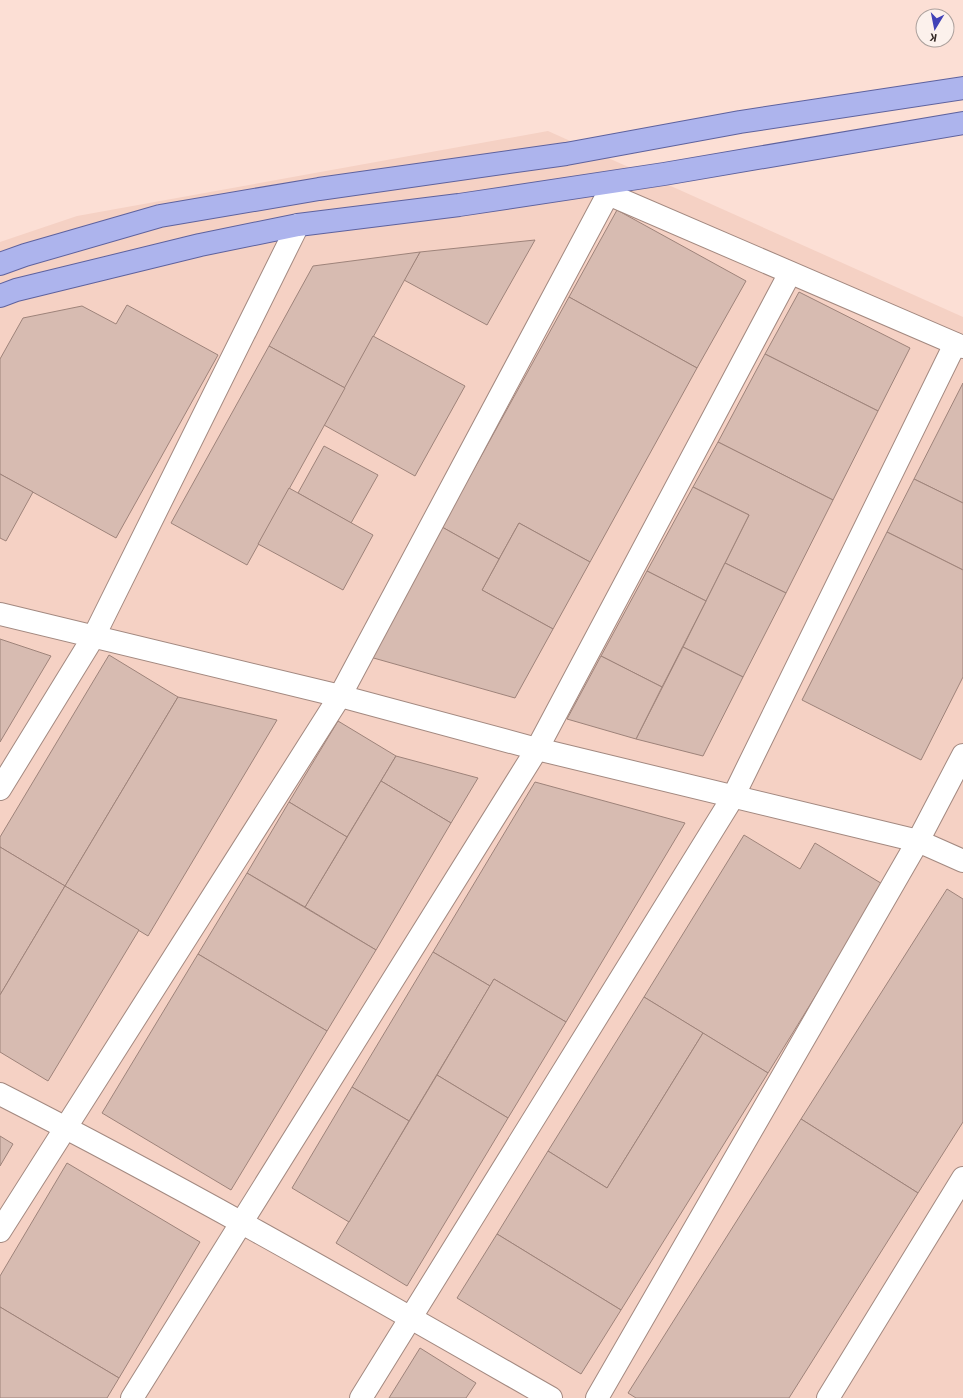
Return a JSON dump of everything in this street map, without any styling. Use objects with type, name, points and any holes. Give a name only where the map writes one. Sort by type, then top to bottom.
[{"type":"main road","points":[[0,264],[25,255],[160,216],[319,190],[566,154],[740,122],[963,88]]},
{"type":"main road","points":[[0,296],[16,290],[200,245],[298,225],[608,188],[664,174],[963,123]]},
{"type":"lane","points":[[0,1231],[340,696],[608,188],[790,273],[959,345],[733,797],[361,1398]]},
{"type":"lane","points":[[0,789],[94,636],[298,225]]},
{"type":"lane","points":[[132,1398],[537,749],[790,273]]},
{"type":"lane","points":[[0,614],[340,696],[537,749],[918,841],[963,861]]},
{"type":"lane","points":[[597,1398],[918,841],[963,755]]},
{"type":"lane","points":[[0,1094],[66,1127],[242,1222],[551,1398]]},
{"type":"lane","points":[[828,1398],[963,1178]]},
{"type":"shaded area","points":[[548,131],[963,317],[963,1398],[0,1398],[0,242],[77,216]]},
{"type":"building","points":[[617,210],[746,281],[697,368],[569,297]]},
{"type":"building","points":[[535,240],[487,325],[404,280],[420,252]]},
{"type":"building","points":[[420,252],[345,388],[269,346],[313,266]]},
{"type":"building","points":[[799,292],[910,348],[878,411],[765,354]]},
{"type":"building","points":[[569,297],[697,368],[590,562],[519,523],[499,559],[442,527]]},
{"type":"building","points":[[127,305],[218,355],[116,538],[0,474],[0,359],[23,318],[82,306],[116,324]]},
{"type":"building","points":[[373,336],[465,386],[415,476],[324,425]]},
{"type":"building","points":[[269,346],[345,388],[247,565],[171,523]]},
{"type":"building","points":[[765,354],[878,411],[833,500],[718,442]]},
{"type":"building","points":[[963,383],[963,503],[914,479]]},
{"type":"building","points":[[718,442],[833,500],[786,593],[725,563],[749,515],[693,487]]},
{"type":"building","points":[[324,446],[378,475],[351,523],[298,493]]},
{"type":"building","points":[[0,474],[33,492],[6,541],[0,538]]},
{"type":"building","points":[[914,479],[963,503],[963,570],[887,532]]},
{"type":"building","points":[[693,487],[749,515],[706,601],[647,571]]},
{"type":"building","points":[[289,488],[373,535],[343,590],[258,544]]},
{"type":"building","points":[[519,523],[590,562],[553,629],[482,590]]},
{"type":"building","points":[[442,527],[499,559],[482,590],[553,629],[515,698],[370,657]]},
{"type":"building","points":[[887,532],[963,570],[963,677],[921,760],[802,700]]},
{"type":"building","points":[[725,563],[786,593],[743,677],[683,647]]},
{"type":"building","points":[[647,571],[706,601],[662,687],[601,656]]},
{"type":"building","points":[[0,639],[51,656],[0,742]]},
{"type":"building","points":[[683,647],[743,677],[703,756],[636,739]]},
{"type":"building","points":[[109,655],[178,697],[65,886],[0,847],[0,837]]},
{"type":"building","points":[[601,656],[662,687],[636,739],[567,719]]},
{"type":"building","points":[[178,697],[277,720],[148,936],[65,886]]},
{"type":"building","points":[[338,721],[396,756],[347,837],[289,802]]},
{"type":"building","points":[[396,756],[478,778],[451,823],[381,781]]},
{"type":"building","points":[[381,781],[451,823],[376,950],[305,907]]},
{"type":"building","points":[[535,782],[685,823],[566,1022],[494,979],[490,986],[433,952]]},
{"type":"building","points":[[289,802],[347,837],[305,907],[247,873]]},
{"type":"building","points":[[744,835],[800,869],[815,843],[884,885],[768,1073],[644,997]]},
{"type":"building","points":[[0,847],[65,886],[0,995]]},
{"type":"building","points":[[247,873],[376,950],[327,1031],[198,954]]},
{"type":"building","points":[[65,886],[139,930],[48,1081],[0,1052],[0,995]]},
{"type":"building","points":[[947,889],[963,899],[963,1122],[918,1193],[801,1119]]},
{"type":"building","points":[[433,952],[490,986],[409,1121],[352,1087]]},
{"type":"building","points":[[198,954],[327,1031],[231,1190],[102,1113]]},
{"type":"building","points":[[494,979],[566,1022],[508,1118],[437,1075]]},
{"type":"building","points":[[644,997],[703,1033],[607,1188],[548,1151]]},
{"type":"building","points":[[703,1033],[768,1073],[621,1310],[497,1234],[548,1151],[607,1188]]},
{"type":"building","points":[[437,1075],[508,1118],[407,1286],[336,1243]]},
{"type":"building","points":[[352,1087],[409,1121],[349,1222],[292,1188]]},
{"type":"building","points":[[801,1119],[918,1193],[789,1398],[636,1398],[628,1393]]},
{"type":"building","points":[[0,1136],[13,1144],[0,1166]]},
{"type":"building","points":[[67,1163],[200,1242],[119,1378],[0,1307],[0,1276]]},
{"type":"building","points":[[497,1234],[621,1310],[581,1374],[457,1298]]},
{"type":"building","points":[[0,1307],[119,1378],[107,1398],[0,1398]]},
{"type":"building","points":[[420,1348],[476,1383],[466,1398],[389,1398]]}]
